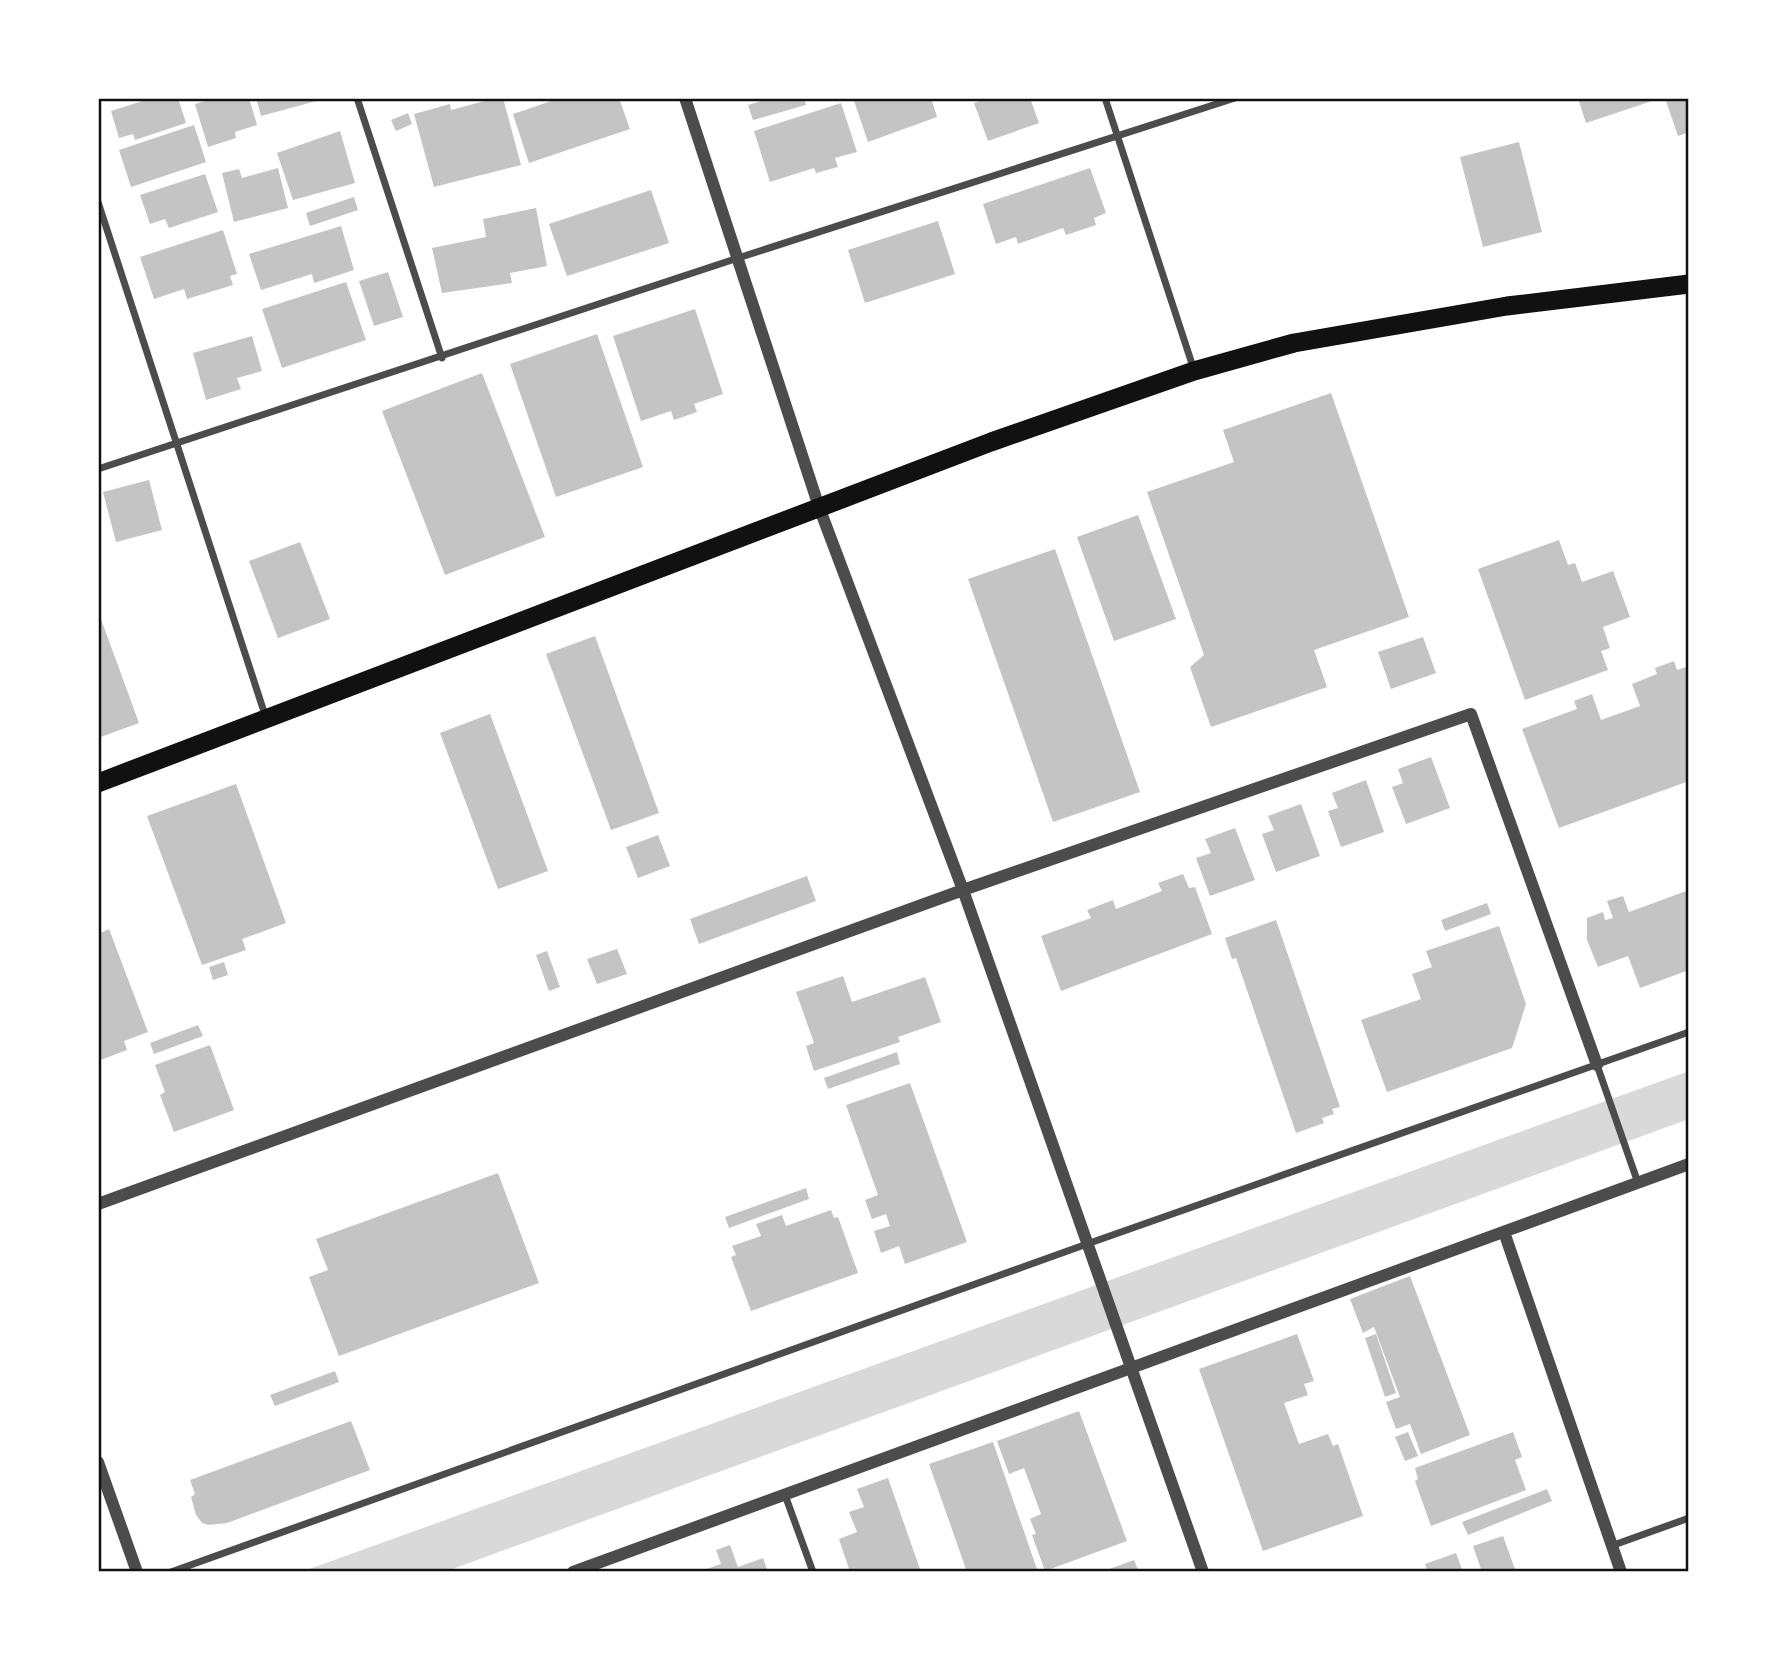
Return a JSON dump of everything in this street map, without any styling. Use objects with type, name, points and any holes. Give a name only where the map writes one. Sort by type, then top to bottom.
[{"type":"highway","points":[[98,783],[991,442],[1194,371],[1294,344],[1467,313],[1689,284]]},
{"type":"street","points":[[358,98],[442,358]]},
{"type":"street","points":[[685,98],[819,507],[963,890],[1203,1572]]},
{"type":"street","points":[[1105,98],[1194,371]]},
{"type":"street","points":[[98,469],[1235,98]]},
{"type":"street","points":[[98,202],[267,719]]},
{"type":"street","points":[[98,1204],[963,890],[1471,714],[1638,1183]]},
{"type":"street","points":[[171,1572],[1689,1032]]},
{"type":"street","points":[[573,1572],[1689,1164]]},
{"type":"street","points":[[1504,1231],[1621,1572]]},
{"type":"street","points":[[98,1462],[136,1572]]},
{"type":"street","points":[[785,1495],[813,1572]]},
{"type":"street","points":[[1611,1546],[1689,1518]]},
{"type":"shaded area","points":[[1689,1071],[1689,1119],[444,1572],[301,1572]]},
{"type":"building","points":[[152,98],[178,98],[186,123],[135,140],[133,134],[119,138],[111,111]]},
{"type":"building","points":[[215,98],[249,98],[257,125],[235,132],[236,138],[208,147],[195,104]]},
{"type":"building","points":[[256,98],[324,98],[324,99],[261,116]]},
{"type":"building","points":[[503,98],[521,165],[434,187],[414,114],[450,104],[451,110]]},
{"type":"building","points":[[560,98],[619,98],[630,129],[529,163],[513,114]]},
{"type":"building","points":[[772,98],[804,98],[806,105],[753,120],[748,105]]},
{"type":"building","points":[[853,98],[931,98],[937,117],[868,142]]},
{"type":"building","points":[[989,98],[1030,98],[1039,123],[988,141],[974,103]]},
{"type":"building","points":[[1578,98],[1651,98],[1652,101],[1586,123]]},
{"type":"building","points":[[1665,98],[1689,98],[1689,132],[1678,136]]},
{"type":"building","points":[[841,103],[857,152],[835,158],[838,167],[816,173],[814,168],[770,182],[754,131]]},
{"type":"building","points":[[408,113],[412,124],[396,131],[391,120]]},
{"type":"building","points":[[194,125],[206,162],[131,187],[119,150]]},
{"type":"building","points":[[340,131],[355,183],[293,200],[277,153]]},
{"type":"building","points":[[1519,142],[1542,232],[1483,247],[1460,157]]},
{"type":"building","points":[[278,168],[288,208],[234,222],[222,173],[239,169],[242,178]]},
{"type":"building","points":[[1090,168],[1106,213],[1094,218],[1096,225],[1066,235],[1063,228],[1018,244],[1016,237],[996,244],[983,204]]},
{"type":"building","points":[[205,174],[218,212],[169,228],[165,219],[150,224],[140,195]]},
{"type":"building","points":[[651,190],[669,243],[567,276],[549,224]]},
{"type":"building","points":[[354,197],[358,210],[310,226],[306,213]]},
{"type":"building","points":[[536,208],[547,266],[510,273],[512,283],[442,293],[432,248],[486,237],[483,219]]},
{"type":"building","points":[[938,221],[955,274],[865,303],[848,250]]},
{"type":"building","points":[[341,226],[354,270],[314,283],[312,274],[261,290],[249,254]]},
{"type":"building","points":[[223,230],[237,274],[230,276],[233,285],[187,299],[184,289],[154,299],[140,257]]},
{"type":"building","points":[[388,272],[403,317],[374,326],[359,281]]},
{"type":"building","points":[[346,282],[366,340],[282,368],[262,309]]},
{"type":"building","points":[[695,309],[723,394],[694,404],[697,412],[674,420],[671,411],[641,421],[613,336]]},
{"type":"building","points":[[597,334],[643,467],[556,497],[510,364]]},
{"type":"building","points":[[252,336],[262,371],[237,378],[241,389],[206,400],[193,353]]},
{"type":"building","points":[[482,373],[545,537],[445,575],[382,411]]},
{"type":"building","points":[[1331,393],[1409,617],[1314,650],[1327,687],[1211,727],[1190,667],[1204,655],[1147,492],[1234,462],[1223,430]]},
{"type":"building","points":[[149,480],[162,530],[116,542],[103,492]]},
{"type":"building","points":[[1138,515],[1176,619],[1114,641],[1077,537]]},
{"type":"building","points":[[1559,540],[1568,565],[1575,563],[1582,582],[1613,571],[1630,617],[1603,627],[1610,648],[1601,651],[1608,670],[1525,700],[1478,569]]},
{"type":"building","points":[[300,542],[330,619],[278,638],[249,561]]},
{"type":"building","points":[[1055,549],[1140,792],[1053,822],[968,579]]},
{"type":"building","points":[[98,611],[139,723],[98,738]]},
{"type":"building","points":[[595,636],[659,813],[611,830],[546,654]]},
{"type":"building","points":[[1423,637],[1436,673],[1391,689],[1378,652]]},
{"type":"building","points":[[1674,661],[1677,670],[1689,666],[1689,781],[1559,828],[1522,729],[1577,709],[1574,701],[1592,694],[1601,720],[1640,706],[1632,684],[1657,674],[1655,668]]},
{"type":"building","points":[[490,714],[548,871],[498,889],[440,733]]},
{"type":"building","points":[[1431,757],[1450,808],[1406,824],[1392,787],[1403,783],[1398,769]]},
{"type":"building","points":[[1366,780],[1384,832],[1341,847],[1328,811],[1338,808],[1332,793]]},
{"type":"building","points":[[236,784],[286,923],[242,939],[246,950],[202,965],[147,816]]},
{"type":"building","points":[[1301,804],[1320,856],[1276,872],[1262,834],[1274,830],[1268,816]]},
{"type":"building","points":[[1235,828],[1255,880],[1210,896],[1196,858],[1211,853],[1205,839]]},
{"type":"building","points":[[658,835],[670,866],[638,878],[626,847]]},
{"type":"building","points":[[1183,874],[1189,888],[1195,887],[1212,934],[1061,991],[1041,936],[1091,918],[1087,910],[1113,900],[1116,909],[1162,891],[1158,883]]},
{"type":"building","points":[[807,876],[816,901],[699,944],[690,919]]},
{"type":"building","points":[[1689,890],[1689,970],[1640,988],[1628,956],[1598,967],[1587,940],[1587,918],[1603,912],[1605,920],[1613,918],[1607,901],[1623,896],[1629,912]]},
{"type":"building","points":[[1487,903],[1491,914],[1445,931],[1441,920]]},
{"type":"building","points":[[1276,920],[1340,1107],[1332,1109],[1334,1114],[1322,1118],[1324,1123],[1296,1133],[1236,958],[1232,959],[1225,938]]},
{"type":"building","points":[[1499,926],[1526,1004],[1512,1048],[1387,1092],[1361,1020],[1421,999],[1412,974],[1432,967],[1426,951]]},
{"type":"building","points":[[109,929],[148,1032],[124,1041],[127,1050],[98,1061],[98,934]]},
{"type":"building","points":[[617,949],[627,974],[597,984],[587,959]]},
{"type":"building","points":[[547,951],[560,987],[549,991],[536,955]]},
{"type":"building","points":[[224,962],[228,975],[213,980],[209,967]]},
{"type":"building","points":[[843,976],[852,1002],[925,977],[941,1022],[898,1037],[900,1042],[814,1071],[806,1046],[814,1043],[796,992]]},
{"type":"building","points":[[198,1025],[203,1036],[154,1054],[150,1043]]},
{"type":"building","points":[[210,1045],[234,1110],[174,1132],[160,1095],[165,1092],[155,1065]]},
{"type":"building","points":[[897,1052],[900,1064],[828,1089],[824,1078]]},
{"type":"building","points":[[910,1083],[967,1242],[905,1264],[899,1246],[881,1253],[874,1231],[890,1226],[886,1214],[872,1219],[865,1200],[878,1195],[846,1105]]},
{"type":"building","points":[[498,1173],[539,1283],[339,1356],[309,1277],[328,1270],[316,1239]]},
{"type":"building","points":[[806,1188],[809,1199],[729,1228],[725,1217]]},
{"type":"building","points":[[831,1210],[834,1218],[838,1217],[858,1273],[751,1311],[731,1257],[736,1255],[732,1246],[761,1236],[756,1224],[782,1215],[786,1226]]},
{"type":"building","points":[[1410,1276],[1470,1435],[1421,1454],[1410,1424],[1396,1429],[1386,1402],[1400,1397],[1374,1327],[1363,1333],[1350,1299]]},
{"type":"building","points":[[1297,1334],[1314,1381],[1304,1384],[1308,1395],[1284,1403],[1299,1444],[1328,1434],[1333,1446],[1338,1444],[1363,1516],[1263,1551],[1199,1369]]},
{"type":"building","points":[[1376,1334],[1396,1393],[1385,1397],[1365,1338]]},
{"type":"building","points":[[335,1371],[339,1382],[275,1406],[270,1395]]},
{"type":"building","points":[[1079,1411],[1127,1541],[1045,1571],[1032,1535],[1036,1534],[1030,1519],[1041,1514],[1024,1468],[1009,1474],[997,1441]]},
{"type":"building","points":[[351,1421],[370,1470],[227,1523],[208,1525],[202,1523],[196,1515],[191,1497],[195,1494],[190,1480]]},
{"type":"building","points":[[1408,1432],[1418,1456],[1405,1461],[1395,1437]]},
{"type":"building","points":[[1513,1432],[1522,1457],[1515,1460],[1526,1490],[1431,1526],[1415,1481],[1418,1479],[1415,1468]]},
{"type":"building","points":[[993,1442],[1038,1572],[967,1572],[929,1464]]},
{"type":"building","points":[[888,1478],[921,1572],[850,1572],[839,1539],[857,1532],[849,1512],[864,1507],[857,1489]]},
{"type":"building","points":[[1547,1489],[1552,1501],[1468,1535],[1462,1522]]},
{"type":"building","points":[[1503,1536],[1516,1572],[1482,1572],[1473,1546]]},
{"type":"building","points":[[730,1545],[738,1567],[763,1558],[768,1572],[698,1572],[721,1564],[716,1550]]},
{"type":"building","points":[[1456,1553],[1463,1572],[1428,1572],[1425,1564]]},
{"type":"building","points":[[1134,1560],[1139,1572],[1101,1572]]}]
